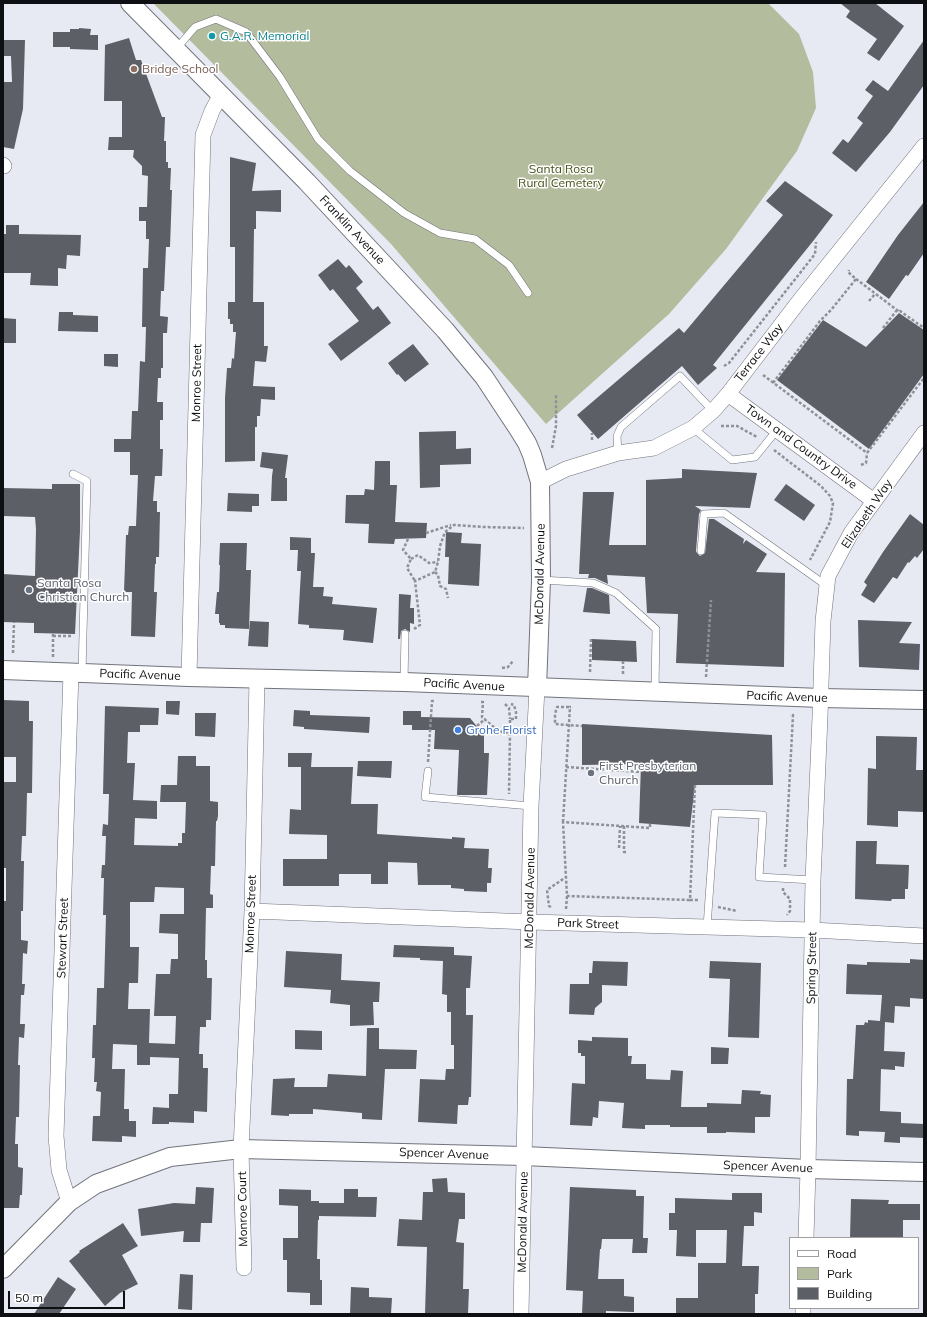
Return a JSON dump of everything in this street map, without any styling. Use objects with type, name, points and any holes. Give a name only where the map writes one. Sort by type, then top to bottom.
[{"type":"street","name":"Franklin Avenue","points":[[130,3],[307,182],[445,330],[484,377],[527,443],[540,482]]},
{"type":"street","name":"Monroe Street","points":[[189,677],[203,135],[212,111],[221,94]]},
{"type":"street","name":"Terrace Way","points":[[540,482],[566,468],[618,453],[654,448],[693,428],[713,411],[924,146]]},
{"type":"street","name":"Town and Country Drive","points":[[728,394],[874,501]]},
{"type":"street","name":"Elizabeth Way","points":[[821,698],[822,621],[828,576],[851,533],[924,433]]},
{"type":"street","name":"McDonald Avenue","points":[[521,1314],[530,922],[531,806],[541,580],[540,482]]},
{"type":"street","name":"Pacific Avenue","points":[[3,670],[189,677],[404,682],[821,698],[924,700]]},
{"type":"street","name":"Stewart Street","points":[[69,1202],[59,1170],[56,1136],[76,672]]},
{"type":"street","name":"Monroe Street","points":[[241,1149],[252,911],[257,678]]},
{"type":"street","name":"Spring Street","points":[[806,1237],[813,880],[821,698]]},
{"type":"street","name":"Park Street","points":[[252,911],[530,922],[812,930],[924,936]]},
{"type":"street","name":"Spencer Avenue","points":[[3,1269],[69,1202],[96,1184],[170,1157],[241,1149],[524,1156],[808,1169],[924,1172]]},
{"type":"street","name":"Monroe Court","points":[[241,1149],[244,1268]]},
{"type":"lane","points":[[176,48],[195,27],[216,19],[246,32],[280,77],[318,139],[350,172],[404,213],[440,234],[475,239],[509,265],[528,293]]},
{"type":"lane","points":[[618,453],[617,436],[621,427],[680,376],[713,411]]},
{"type":"lane","points":[[693,428],[732,460],[755,456],[777,430]]},
{"type":"lane","points":[[73,474],[87,480],[76,672]]},
{"type":"lane","points":[[701,551],[704,514],[724,513],[827,586]]},
{"type":"lane","points":[[541,580],[594,583],[616,592],[656,628],[654,692]]},
{"type":"lane","points":[[404,682],[405,634]]},
{"type":"lane","points":[[428,771],[425,797],[531,806]]},
{"type":"lane","points":[[707,927],[715,813],[763,814],[759,877],[813,880]]},
{"type":"path","points":[[724,366],[728,363],[815,254],[816,242]]},
{"type":"path","points":[[849,270],[848,272],[875,294],[924,328]]},
{"type":"path","points":[[773,383],[820,321],[856,279]]},
{"type":"path","points":[[869,301],[875,294]]},
{"type":"path","points":[[883,328],[896,310]]},
{"type":"path","points":[[763,376],[867,453]]},
{"type":"path","points":[[861,465],[866,463],[867,453],[924,378]]},
{"type":"path","points":[[552,448],[556,426],[556,395]]},
{"type":"path","points":[[721,426],[737,426],[753,434],[821,486],[830,496],[833,503],[830,522],[806,571]]},
{"type":"path","points":[[592,433],[592,440]]},
{"type":"path","points":[[415,581],[435,572],[440,546],[445,532],[454,524]]},
{"type":"path","points":[[426,533],[454,524],[484,527],[540,529]]},
{"type":"path","points":[[408,539],[403,550],[411,560]]},
{"type":"path","points":[[405,634],[420,625],[415,581],[407,568],[411,560],[418,555],[429,563],[438,562]]},
{"type":"path","points":[[435,572],[438,575],[440,586],[446,589],[448,598]]},
{"type":"path","points":[[706,677],[711,600]]},
{"type":"path","points":[[13,653],[14,622]]},
{"type":"path","points":[[53,634],[53,654]]},
{"type":"path","points":[[590,673],[591,639]]},
{"type":"path","points":[[500,668],[508,667],[513,661]]},
{"type":"path","points":[[623,661],[623,674]]},
{"type":"path","points":[[428,771],[432,701],[439,701]]},
{"type":"path","points":[[476,702],[490,703]]},
{"type":"path","points":[[483,702],[482,717],[496,729],[502,732],[510,733]]},
{"type":"path","points":[[498,704],[514,705],[516,719],[510,719]]},
{"type":"path","points":[[505,704],[509,708],[510,719],[508,805]]},
{"type":"path","points":[[577,707],[557,707],[555,724],[582,726]]},
{"type":"path","points":[[561,909],[566,909],[567,896],[563,822],[570,707]]},
{"type":"path","points":[[781,918],[787,915],[790,911],[790,900],[783,892],[793,715],[787,714]]},
{"type":"path","points":[[477,726],[485,719]]},
{"type":"path","points":[[566,767],[641,772]]},
{"type":"path","points":[[690,900],[695,785]]},
{"type":"path","points":[[563,822],[650,828],[650,824]]},
{"type":"path","points":[[619,848],[620,826]]},
{"type":"path","points":[[624,826],[624,852],[628,852]]},
{"type":"path","points":[[555,908],[549,906],[547,890],[566,877]]},
{"type":"path","points":[[567,896],[702,900],[709,905],[743,913]]},
{"type":"green space","name":"Santa Rosa Rural Cemetery","points":[[153,3],[768,3],[799,34],[813,72],[816,108],[797,151],[726,249],[669,314],[546,424],[391,244]]},
{"type":"building","points":[[840,3],[875,3],[904,26],[879,61],[867,53],[877,39],[846,17],[850,11]]},
{"type":"building","points":[[70,29],[91,29],[90,35],[98,35],[98,50],[53,47],[53,32],[70,32]]},
{"type":"building","points":[[129,38],[136,60],[141,60],[162,117],[165,117],[164,141],[166,141],[166,162],[168,162],[168,168],[171,168],[170,190],[172,190],[170,247],[166,247],[164,291],[161,291],[160,316],[168,317],[167,333],[163,333],[163,368],[161,368],[161,378],[158,378],[157,402],[163,402],[163,420],[160,420],[160,449],[163,449],[162,476],[155,476],[153,501],[157,501],[157,512],[160,512],[159,557],[156,557],[155,564],[154,592],[157,592],[155,637],[131,636],[132,592],[124,592],[126,535],[128,535],[129,526],[136,526],[138,475],[130,475],[130,452],[114,452],[114,439],[131,439],[132,411],[138,411],[140,361],[145,362],[146,327],[142,327],[143,268],[148,268],[149,239],[146,239],[146,221],[139,221],[139,207],[147,207],[148,176],[142,175],[142,166],[133,157],[134,150],[108,150],[109,137],[122,137],[122,101],[104,101],[105,45]]},
{"type":"building","points":[[3,40],[25,40],[23,109],[14,149],[3,147],[3,82],[12,82],[11,56],[3,56]]},
{"type":"building","points":[[924,40],[924,85],[890,132],[856,172],[832,153],[843,139],[848,143],[863,123],[857,118],[873,96],[865,90],[873,80],[888,91]]},
{"type":"building","points":[[230,157],[256,163],[252,191],[281,190],[281,212],[256,211],[256,229],[254,229],[253,302],[264,302],[264,346],[268,346],[266,362],[255,361],[253,386],[275,387],[275,400],[261,399],[260,416],[257,416],[257,427],[255,427],[255,461],[225,462],[225,398],[227,368],[231,368],[232,358],[234,359],[236,332],[233,332],[233,324],[230,324],[230,319],[228,319],[228,302],[235,302],[235,247],[230,247]]},
{"type":"building","points":[[785,181],[833,215],[713,365],[717,368],[698,385],[682,366],[598,439],[577,415],[679,328],[684,333],[783,215],[766,201]]},
{"type":"building","points":[[924,202],[924,253],[889,299],[866,282],[898,235]]},
{"type":"building","points":[[6,225],[19,225],[19,234],[81,235],[80,256],[67,255],[66,269],[58,268],[58,286],[30,285],[31,273],[3,273],[3,234],[6,234]]},
{"type":"building","points":[[338,259],[346,268],[349,265],[363,282],[356,288],[373,310],[378,306],[391,323],[341,361],[328,344],[359,321],[333,289],[330,291],[318,275]]},
{"type":"building","points":[[59,312],[73,312],[73,315],[98,316],[98,332],[58,331]]},
{"type":"building","points":[[899,313],[924,330],[924,374],[869,449],[777,380],[823,320],[866,347]]},
{"type":"building","points":[[3,318],[16,319],[16,343],[3,343]]},
{"type":"building","points":[[413,344],[429,364],[405,382],[398,374],[397,375],[388,363]]},
{"type":"building","points":[[104,354],[118,354],[118,367],[104,366]]},
{"type":"building","points":[[456,431],[456,449],[471,448],[471,464],[440,465],[440,487],[420,488],[419,432]]},
{"type":"building","points":[[262,452],[288,455],[285,478],[287,478],[287,501],[271,501],[273,469],[260,467]]},
{"type":"building","points":[[375,461],[390,461],[390,485],[397,485],[395,522],[427,523],[426,538],[395,539],[394,544],[368,543],[369,524],[345,523],[346,495],[364,495],[365,489],[374,490]]},
{"type":"building","points":[[682,469],[757,473],[750,508],[695,506],[701,510],[699,514],[696,551],[700,556],[705,553],[709,519],[714,519],[744,539],[743,544],[746,540],[767,554],[756,572],[785,573],[784,667],[676,663],[678,614],[647,613],[645,577],[607,575],[608,584],[595,578],[588,578],[589,574],[579,574],[583,492],[614,492],[609,545],[646,545],[646,480],[682,478]]},
{"type":"building","points":[[52,484],[80,484],[80,531],[75,634],[34,633],[34,623],[3,622],[3,574],[35,576],[36,529],[35,517],[3,516],[3,488],[52,489]]},
{"type":"building","points":[[786,484],[815,505],[804,521],[774,500]]},
{"type":"building","points":[[228,493],[259,494],[259,506],[252,506],[252,512],[227,511]]},
{"type":"building","points":[[910,514],[924,525],[924,549],[917,558],[915,556],[909,563],[908,562],[897,579],[893,577],[874,603],[861,595],[867,585],[864,582]]},
{"type":"building","points":[[446,532],[462,533],[461,543],[481,544],[479,586],[448,584],[449,557],[445,557]]},
{"type":"building","points":[[290,537],[311,538],[311,553],[315,553],[313,587],[324,587],[323,596],[333,597],[332,604],[377,608],[373,643],[343,640],[344,630],[309,628],[309,625],[298,624],[301,571],[297,571],[298,550],[290,550]]},
{"type":"building","points":[[220,543],[247,543],[246,570],[251,570],[249,629],[225,628],[225,625],[220,625],[219,623],[219,614],[215,614],[217,592],[219,592]]},
{"type":"building","points":[[587,588],[592,588],[609,595],[610,614],[583,612]]},
{"type":"building","points":[[399,594],[411,595],[410,608],[414,608],[414,624],[410,623],[410,632],[405,629],[401,631],[400,639],[398,639]]},
{"type":"building","points":[[858,620],[912,622],[899,643],[920,644],[919,670],[859,667]]},
{"type":"building","points":[[250,621],[269,622],[268,647],[248,646]]},
{"type":"building","points":[[592,639],[636,641],[637,662],[592,660]]},
{"type":"building","points":[[3,700],[29,701],[29,721],[33,721],[32,793],[27,793],[26,836],[22,836],[21,861],[24,861],[21,940],[28,941],[27,954],[23,953],[22,984],[25,984],[24,995],[21,995],[20,1024],[25,1024],[24,1038],[19,1037],[19,1117],[16,1117],[15,1144],[18,1144],[18,1167],[23,1168],[22,1195],[20,1195],[19,1208],[3,1208],[3,901],[6,901],[6,868],[3,868],[3,782],[16,782],[16,757],[3,757]]},
{"type":"building","points":[[166,701],[180,701],[179,715],[166,714]]},
{"type":"building","points":[[105,706],[159,708],[158,725],[140,725],[140,732],[128,732],[127,763],[135,763],[133,800],[157,801],[157,819],[135,818],[134,845],[178,846],[178,843],[182,843],[182,833],[185,833],[186,802],[160,802],[161,785],[177,785],[178,756],[196,756],[196,766],[210,766],[210,801],[218,802],[215,866],[211,866],[210,894],[213,895],[213,908],[206,908],[205,960],[207,960],[207,978],[212,978],[211,1020],[206,1020],[206,1027],[200,1027],[199,1054],[203,1054],[203,1068],[208,1068],[207,1112],[194,1111],[194,1123],[169,1122],[169,1124],[152,1124],[153,1107],[169,1108],[169,1094],[178,1094],[179,1058],[150,1057],[150,1065],[137,1065],[137,1045],[113,1044],[112,1069],[125,1069],[124,1109],[129,1109],[129,1121],[136,1121],[136,1137],[122,1136],[122,1142],[92,1141],[93,1116],[100,1116],[101,1092],[96,1091],[97,1082],[94,1082],[95,1058],[92,1058],[93,1025],[96,1025],[97,988],[104,988],[106,915],[103,915],[104,878],[101,878],[102,865],[105,865],[106,836],[102,836],[103,824],[108,825],[109,794],[103,794]],"holes":[[[155,887],[184,888],[184,914],[160,914],[159,933],[178,934],[178,959],[171,959],[170,974],[156,974],[154,1016],[176,1016],[175,1044],[149,1043],[150,1009],[128,1009],[129,983],[138,983],[139,947],[130,947],[130,902],[154,902]]]},
{"type":"building","points":[[294,710],[310,711],[310,715],[370,717],[369,733],[304,729],[304,727],[293,726]]},
{"type":"building","points":[[403,711],[421,711],[421,717],[470,718],[484,735],[484,753],[489,753],[487,795],[457,795],[459,750],[434,749],[435,730],[412,730],[412,725],[403,725]]},
{"type":"building","points":[[195,713],[216,713],[215,737],[195,736]]},
{"type":"building","points":[[582,724],[772,735],[773,785],[695,785],[690,827],[639,823],[641,764],[582,765]]},
{"type":"building","points":[[876,736],[917,737],[916,770],[924,770],[924,812],[898,811],[898,827],[867,825],[868,768],[876,769]]},
{"type":"building","points":[[288,753],[312,753],[311,767],[353,767],[351,804],[378,804],[377,834],[452,839],[452,837],[465,838],[464,848],[489,849],[488,868],[492,868],[491,883],[487,883],[487,892],[464,891],[464,889],[451,888],[451,885],[418,885],[417,863],[388,862],[388,884],[371,884],[371,874],[339,874],[339,886],[283,886],[283,859],[327,859],[327,835],[289,834],[290,809],[301,810],[301,767],[288,767]]},
{"type":"building","points":[[358,761],[392,761],[391,778],[357,776]]},
{"type":"building","points":[[856,841],[877,841],[876,864],[909,865],[908,889],[905,889],[905,899],[892,899],[891,901],[855,899]]},
{"type":"building","points":[[394,945],[454,947],[454,955],[472,956],[470,988],[466,988],[466,1015],[473,1015],[471,1097],[469,1097],[468,1105],[458,1105],[457,1124],[418,1122],[420,1079],[445,1080],[446,1069],[454,1069],[454,1045],[451,1045],[451,1012],[447,1012],[447,995],[442,994],[443,961],[393,957]]},
{"type":"building","points":[[286,951],[342,954],[341,980],[380,982],[379,1002],[373,1002],[374,1025],[350,1026],[350,1005],[330,1003],[331,990],[284,987]]},
{"type":"building","points":[[910,959],[924,960],[924,999],[910,998],[910,1007],[895,1006],[894,1023],[885,1022],[884,1051],[905,1052],[904,1067],[895,1066],[895,1070],[881,1069],[880,1111],[901,1112],[901,1123],[924,1124],[924,1138],[900,1137],[900,1143],[884,1142],[885,1132],[859,1131],[859,1136],[846,1135],[847,1079],[853,1079],[856,1025],[864,1025],[865,1022],[868,1023],[868,1020],[880,1021],[882,995],[846,994],[847,964],[867,965],[867,962],[910,963]]},
{"type":"building","points":[[593,961],[628,962],[627,986],[602,985],[602,1002],[595,1008],[594,1015],[569,1014],[570,984],[589,984],[589,973],[592,973]]},
{"type":"building","points":[[710,961],[761,963],[759,1038],[728,1037],[730,979],[709,978]]},
{"type":"building","points":[[367,1028],[379,1028],[379,1049],[417,1050],[416,1069],[385,1069],[382,1120],[362,1119],[362,1113],[313,1109],[313,1114],[289,1114],[289,1116],[271,1115],[273,1079],[295,1078],[294,1087],[327,1087],[328,1074],[366,1076]]},
{"type":"building","points":[[295,1030],[322,1031],[322,1050],[295,1049]]},
{"type":"building","points":[[592,1037],[628,1038],[628,1056],[632,1056],[631,1064],[646,1064],[646,1079],[670,1080],[671,1070],[683,1071],[681,1107],[707,1107],[707,1103],[741,1104],[742,1090],[761,1091],[760,1094],[771,1095],[770,1117],[755,1117],[755,1133],[707,1133],[707,1127],[670,1127],[670,1125],[645,1125],[645,1129],[622,1128],[624,1103],[599,1101],[598,1118],[593,1117],[592,1126],[570,1125],[572,1083],[585,1084],[585,1056],[581,1056],[581,1053],[578,1053],[578,1040],[592,1041]]},
{"type":"building","points":[[711,1047],[729,1048],[728,1064],[711,1064]]},
{"type":"building","points":[[447,1178],[448,1192],[465,1193],[465,1219],[459,1219],[456,1242],[464,1243],[463,1289],[469,1289],[468,1314],[425,1314],[427,1247],[397,1246],[399,1219],[422,1220],[423,1192],[433,1192],[432,1179]]},
{"type":"building","points":[[196,1187],[214,1188],[212,1223],[201,1223],[200,1242],[183,1242],[184,1231],[141,1236],[138,1209],[174,1203],[195,1204]]},
{"type":"building","points":[[570,1187],[636,1190],[636,1196],[644,1196],[643,1238],[648,1238],[647,1253],[632,1253],[633,1239],[602,1239],[600,1249],[598,1279],[624,1279],[624,1296],[634,1297],[634,1312],[606,1311],[606,1314],[582,1314],[583,1291],[566,1290]]},
{"type":"building","points":[[279,1189],[311,1190],[311,1201],[319,1201],[319,1203],[344,1203],[344,1189],[358,1189],[358,1197],[377,1197],[376,1217],[319,1216],[317,1259],[320,1259],[322,1305],[310,1305],[310,1293],[287,1292],[287,1260],[283,1260],[283,1238],[298,1238],[298,1206],[279,1205]]},
{"type":"building","points":[[732,1193],[762,1193],[762,1213],[754,1212],[754,1226],[744,1226],[742,1266],[759,1266],[758,1294],[755,1294],[755,1314],[676,1314],[676,1298],[698,1298],[698,1263],[726,1263],[727,1230],[696,1230],[696,1257],[676,1256],[677,1230],[669,1230],[669,1213],[675,1213],[675,1198],[732,1200]]},
{"type":"building","points":[[851,1199],[889,1200],[888,1204],[920,1204],[920,1220],[903,1220],[903,1237],[850,1237]]},
{"type":"building","points":[[123,1223],[138,1246],[122,1255],[138,1284],[120,1293],[105,1306],[69,1261],[80,1252],[79,1251]]},
{"type":"building","points":[[180,1274],[193,1275],[192,1310],[178,1309]]},
{"type":"building","points":[[58,1277],[76,1289],[59,1314],[34,1314]]},
{"type":"building","points":[[351,1287],[369,1288],[369,1297],[392,1298],[391,1314],[350,1314]]},
{"type":"place","name":"G.A.R. Memorial","points":[[212,36]]},
{"type":"place","name":"Bridge School","points":[[134,69]]},
{"type":"place","name":"Santa Rosa Christian Church","points":[[29,590]]},
{"type":"place","name":"Grohe Florist","points":[[458,730]]},
{"type":"place","name":"First Presbyterian Church","points":[[591,773]]}]
